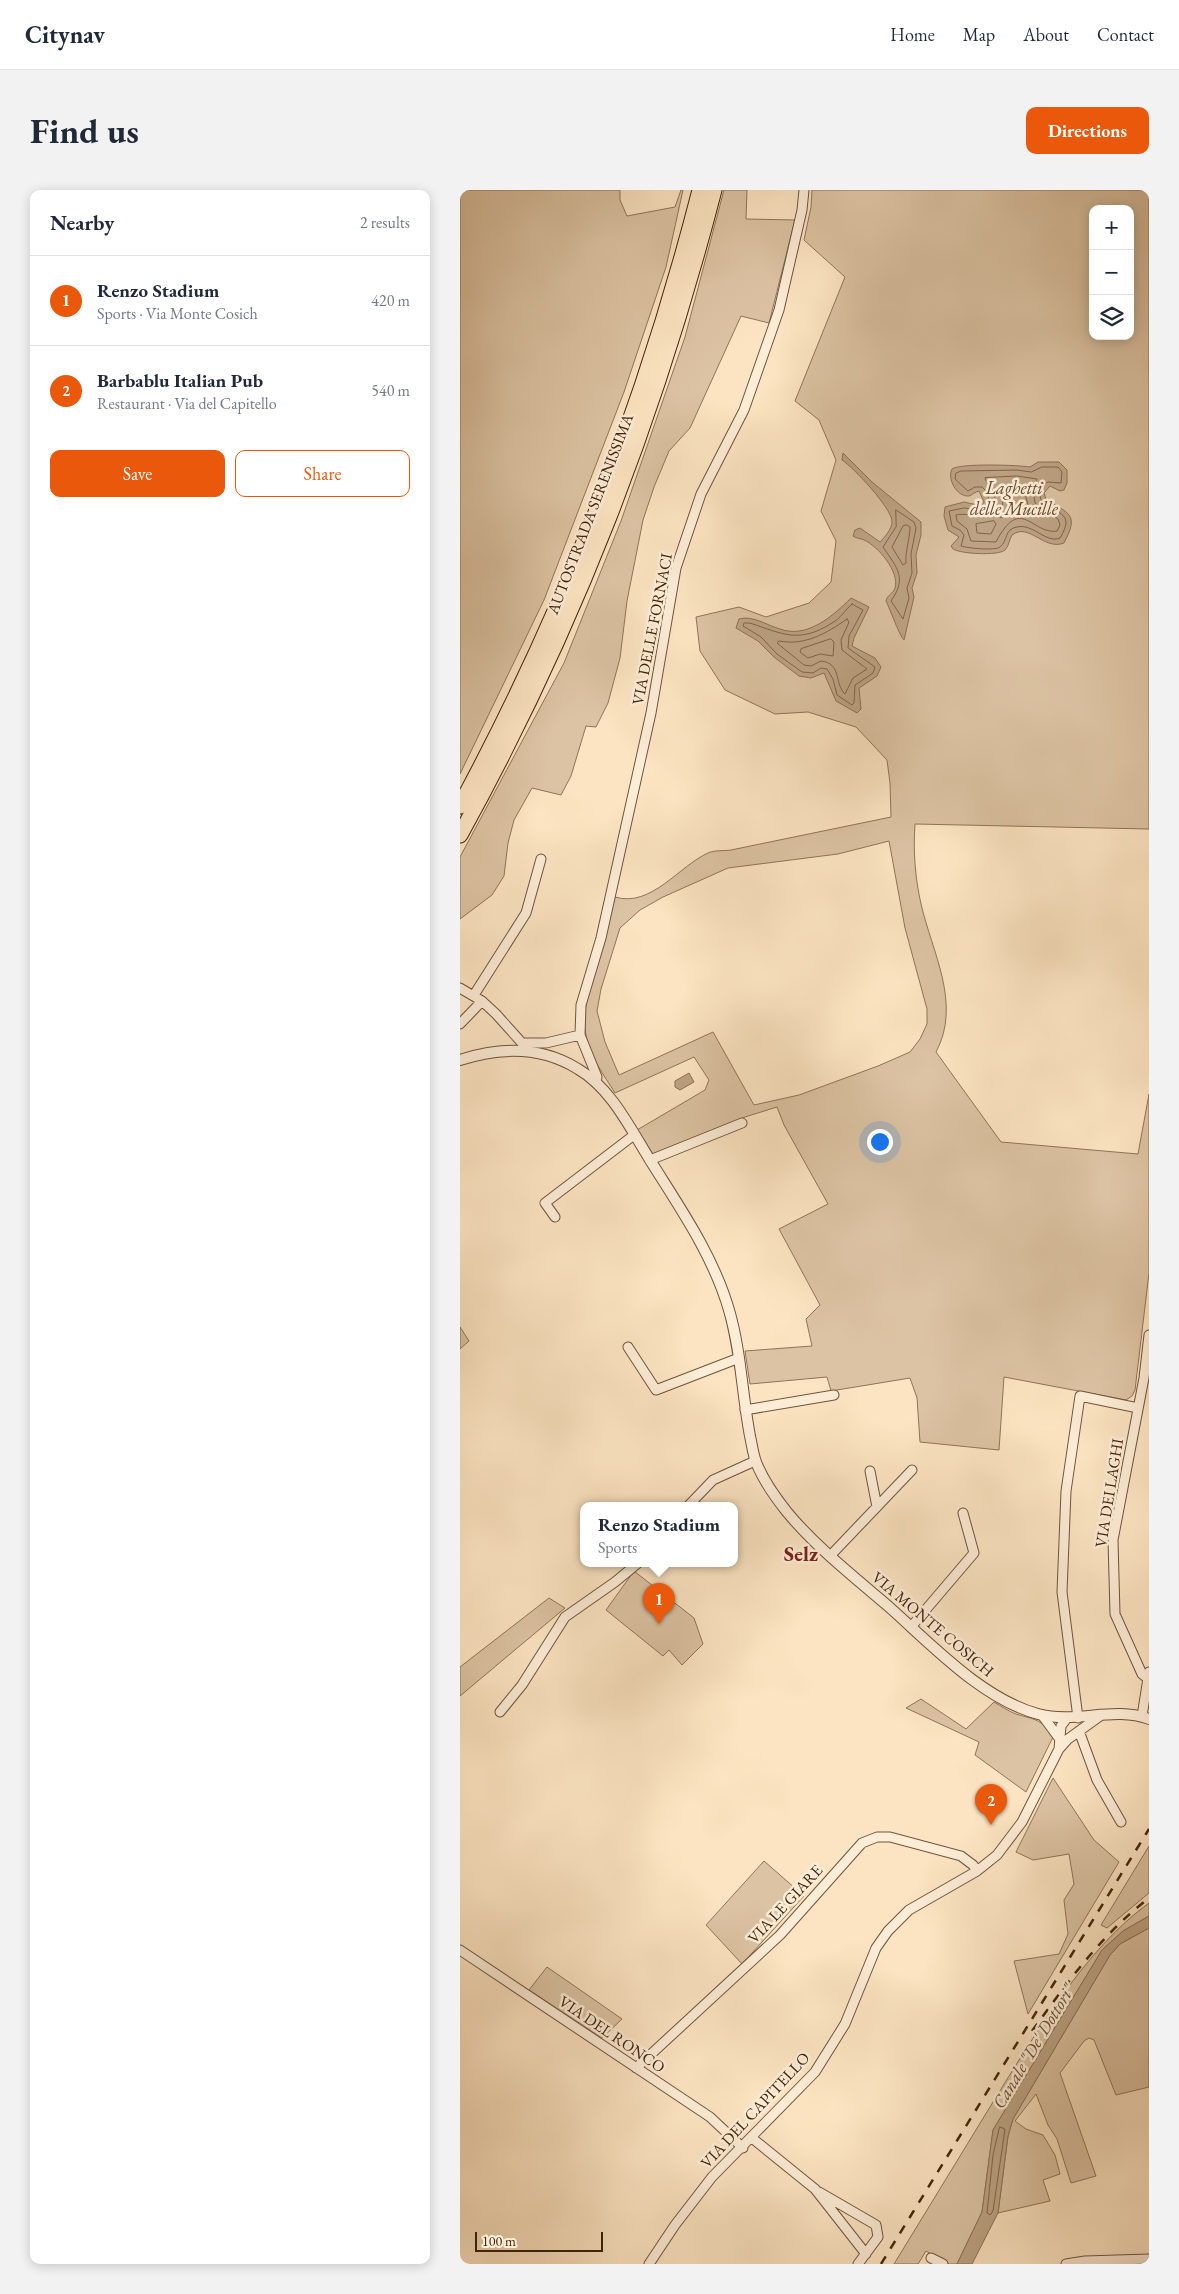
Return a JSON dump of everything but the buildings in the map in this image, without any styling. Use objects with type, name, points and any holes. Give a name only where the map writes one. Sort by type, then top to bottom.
[{"type":"highway","name":"AUTOSTRADA SERENISSIMA","points":[[460,806],[531,666],[597,514],[651,361],[677,276],[700,190]]},
{"type":"highway","name":"AUTOSTRADA SERENISSIMA","points":[[460,834],[544,672],[610,518],[662,374],[714,190]]},
{"type":"street","name":"VIA DELLE FORNACI","points":[[596,1083],[597,1077],[580,1035],[581,1006],[601,938],[651,713],[676,568],[701,494],[744,410],[779,310],[802,210],[804,190]]},
{"type":"street","points":[[474,995],[526,913],[541,859]]},
{"type":"street","points":[[460,988],[482,1001],[522,1042],[546,1043],[580,1035]]},
{"type":"street","points":[[460,1024],[482,1001]]},
{"type":"street","name":"VIA MONTE COSICH","points":[[460,1060],[501,1050],[538,1053],[579,1069],[612,1100],[687,1218],[719,1276],[730,1313],[739,1358],[745,1410],[755,1461],[769,1489],[788,1513],[830,1556],[983,1688],[1023,1710],[1042,1715],[1067,1718],[1123,1714],[1145,1718]]},
{"type":"street","points":[[650,1160],[742,1123]]},
{"type":"street","points":[[555,1217],[545,1203],[634,1135]]},
{"type":"street","name":"VIA DEI LAGHI","points":[[1148,1675],[1142,1674],[1115,1614],[1113,1604],[1113,1540],[1138,1408],[1149,1335]]},
{"type":"street","points":[[628,1347],[656,1390],[739,1358]]},
{"type":"street","points":[[745,1410],[834,1395]]},
{"type":"street","points":[[1078,1718],[1062,1592],[1066,1491],[1080,1396],[1138,1408]]},
{"type":"street","points":[[692,1502],[713,1480],[755,1461]]},
{"type":"street","points":[[830,1556],[912,1470]]},
{"type":"street","points":[[870,1471],[877,1506]]},
{"type":"street","points":[[911,1627],[974,1553],[963,1513]]},
{"type":"street","points":[[500,1712],[522,1685],[565,1617],[633,1567]]},
{"type":"street","points":[[1145,1718],[1148,1675]]},
{"type":"street","points":[[1042,1715],[1063,1739],[1079,1731],[1100,1716]]},
{"type":"street","name":"VIA DEL CAPITELLO","points":[[650,2264],[675,2225],[712,2177],[743,2148],[815,2072],[846,2024],[876,1948],[888,1931],[917,1904],[977,1871],[1010,1840],[1022,1822],[1059,1749],[1063,1739],[1061,1726],[1067,1718]]},
{"type":"street","points":[[1079,1731],[1097,1780],[1121,1822]]},
{"type":"street","name":"VIA LE GIARE","points":[[636,2068],[780,1935],[862,1842],[877,1837],[890,1837],[961,1856],[973,1865],[977,1871]]},
{"type":"street","name":"VIA DEL RONCO","points":[[460,1950],[710,2117],[743,2148]]},
{"type":"street","points":[[752,2138],[815,2190],[876,2225],[878,2237],[858,2264]]},
{"type":"street","points":[[815,2190],[866,2254]]},
{"type":"street","points":[[932,2258],[943,2264]]},
{"type":"street","points":[[1066,2264],[1085,2261],[1149,2260]]},
{"type":"shaded area","points":[[460,190],[620,190],[620,200],[627,216],[675,207],[681,190],[683,190],[666,267],[624,392],[544,600],[460,774]]},
{"type":"shaded area","points":[[724,190],[747,190],[746,219],[795,220],[769,323],[741,316],[690,428],[669,451],[643,520],[627,601],[620,658],[608,703],[596,727],[586,726],[571,776],[561,795],[532,788],[514,820],[508,843],[504,876],[492,895],[460,919],[460,857],[564,663],[621,521],[685,337]]},
{"type":"shaded area","points":[[812,190],[1149,190],[1149,829],[915,824],[914,854],[919,894],[946,997],[943,1034],[936,1052],[1001,1142],[1138,1154],[1149,1094],[1149,1273],[1135,1390],[1132,1396],[1126,1400],[1004,1377],[999,1450],[920,1442],[917,1398],[910,1378],[831,1391],[827,1377],[750,1384],[745,1351],[812,1346],[806,1319],[820,1305],[779,1229],[828,1204],[784,1125],[777,1107],[745,1117],[653,1154],[637,1130],[705,1090],[709,1080],[694,1057],[615,1093],[590,1050],[586,1035],[586,1002],[594,966],[615,897],[628,899],[641,897],[664,884],[697,859],[710,852],[731,850],[891,817],[887,760],[856,727],[808,712],[775,714],[725,690],[700,651],[696,617],[739,607],[766,617],[809,603],[831,582],[836,541],[821,511],[836,460],[819,420],[795,401],[845,277],[804,240],[811,207]],"holes":[[[889,841],[905,928],[927,1009],[927,1024],[920,1039],[910,1052],[799,1095],[754,1105],[713,1032],[619,1075],[605,1042],[597,1011],[601,989],[620,928],[640,910],[663,897],[728,868],[838,854]]]},
{"type":"shaded area","points":[[460,1327],[469,1341],[460,1349]]},
{"type":"shaded area","points":[[634,1571],[694,1618],[703,1644],[682,1665],[669,1650],[663,1656],[606,1610]]},
{"type":"shaded area","points":[[549,1598],[565,1608],[460,1696],[460,1667]]},
{"type":"shaded area","points":[[921,1699],[966,1729],[994,1702],[1013,1713],[1037,1721],[1045,1726],[1053,1737],[1026,1792],[975,1755],[979,1742],[906,1708]]},
{"type":"shaded area","points":[[1053,1778],[1094,1840],[1119,1862],[1028,2014],[1014,1961],[1059,1954],[1068,1934],[1064,1900],[1074,1884],[1069,1854],[1033,1860],[1016,1852]]},
{"type":"shaded area","points":[[1149,1846],[1149,1893],[1107,1928],[1101,1925]]},
{"type":"shaded area","points":[[764,1861],[804,1896],[742,1964],[706,1925]]},
{"type":"shaded area","points":[[1149,1903],[1149,1916],[1123,1931],[1102,1950],[993,2130],[982,2212],[957,2264],[949,2264],[926,2251],[918,2264],[894,2264],[1009,2076],[1062,1995],[1103,1944]]},
{"type":"shaded area","points":[[1149,1928],[1149,2087],[1116,2095],[1094,2040],[1089,2038],[1084,2041],[1060,2073],[1096,2176],[1071,2183],[1057,2139],[1048,2125],[1036,2094],[1015,2121],[1026,2129],[1043,2135],[1055,2155],[1060,2174],[1043,2180],[1050,2201],[998,2213],[1008,2136],[1013,2119],[1110,1955],[1120,1944]]},
{"type":"shaded area","points":[[547,1967],[622,2019],[602,2038],[529,1990]]},
{"type":"water","points":[[843,453],[872,482],[921,522],[921,535],[916,555],[917,573],[912,588],[914,597],[904,640],[886,601],[893,592],[896,582],[891,567],[887,560],[870,543],[853,536],[855,530],[860,528],[880,542],[891,528],[891,516],[871,488],[842,460]]},
{"type":"water","name":"Laghetti delle Mucille","points":[[1038,462],[1059,462],[1067,470],[1067,483],[1064,490],[1060,491],[1050,486],[1044,493],[1046,499],[1066,512],[1071,520],[1069,533],[1064,543],[1050,543],[1031,534],[1018,532],[1012,535],[1005,550],[1001,552],[979,554],[953,549],[951,546],[959,537],[948,530],[944,516],[945,507],[964,502],[982,506],[984,502],[979,491],[969,496],[957,490],[952,482],[952,469],[977,465],[1030,467]]},
{"type":"water","points":[[851,598],[869,607],[852,646],[875,658],[881,667],[877,676],[859,688],[861,709],[857,713],[836,701],[824,673],[811,678],[799,676],[774,657],[758,641],[736,628],[739,619],[749,618],[780,629],[800,631],[819,624]]},
{"type":"water","points":[[689,1073],[694,1082],[680,1090],[675,1087],[675,1081]]},
{"type":"water","points":[[1149,1916],[1149,1928],[1120,1944],[1110,1955],[1013,2119],[1008,2136],[998,2213],[972,2264],[957,2264],[982,2212],[993,2130],[1102,1950],[1123,1931]]},
{"type":"railway","points":[[881,2264],[1149,1829]]},
{"type":"railway","points":[[1032,2031],[1100,1944],[1149,1898]]},
{"type":"place","name":"Renzo Stadium","points":[[659,1624]]},
{"type":"place","name":"Barbablu Italian Pub","points":[[991,1825]]},
{"type":"district","name":"Selz","points":[[801,1553]]},
{"type":"water label","name":"Canale \"De' Dottori\"","points":[[1033,2046]]}]
